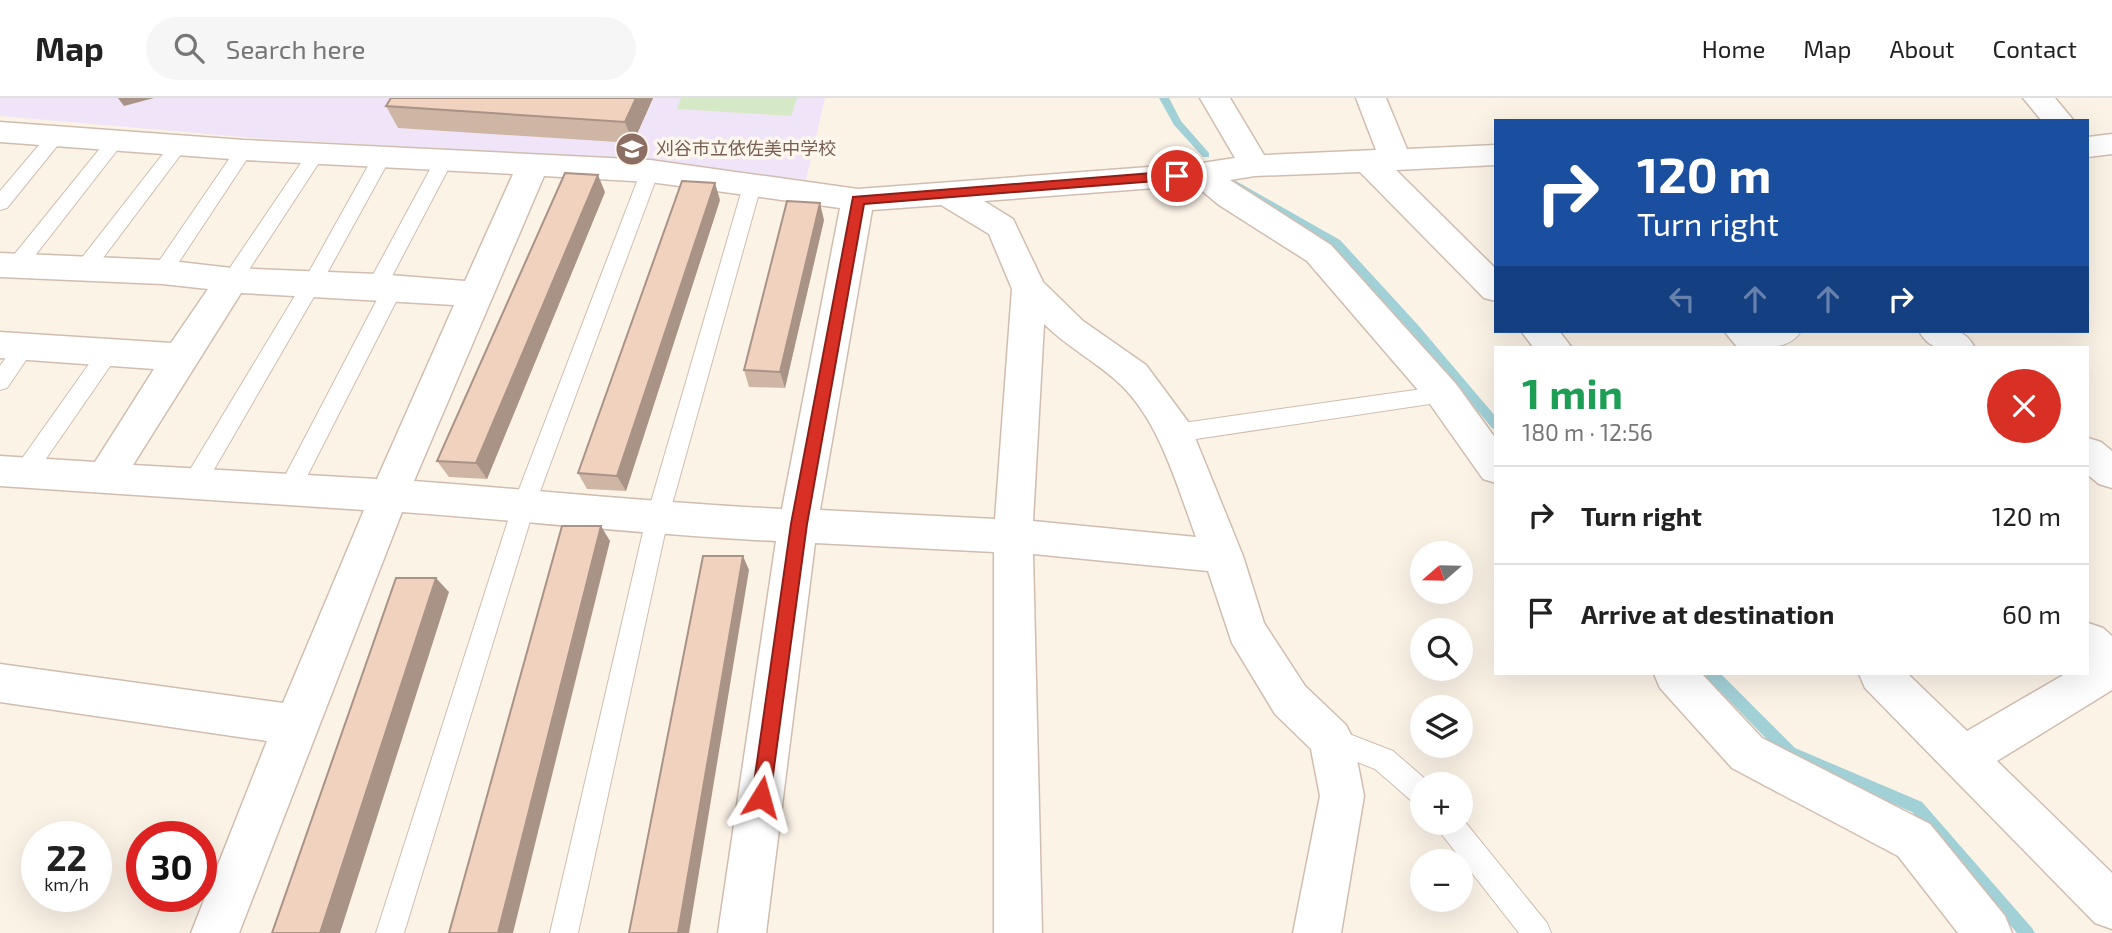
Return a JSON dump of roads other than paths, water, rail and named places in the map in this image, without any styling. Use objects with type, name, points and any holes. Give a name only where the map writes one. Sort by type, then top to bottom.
[{"type":"street","points":[[1215,98],[1255,166]]},
{"type":"street","points":[[1371,98],[1382,159],[1494,287]]},
{"type":"street","points":[[2038,98],[2057,119]]},
{"type":"street","points":[[0,132],[244,150],[650,171],[858,200],[1202,174],[1255,166],[1494,155]]},
{"type":"street","points":[[2089,147],[2112,144]]},
{"type":"street","points":[[215,933],[293,725],[388,495],[534,163]]},
{"type":"street","points":[[1202,174],[1230,197],[1319,253],[1443,394],[1494,465]]},
{"type":"street","points":[[949,195],[1002,227],[1029,289],[1071,330],[1133,375],[1176,433],[1223,556],[1247,630],[1290,700],[1331,739],[1342,796],[1317,933]]},
{"type":"street","points":[[742,933],[799,524],[858,200]]},
{"type":"street","points":[[4,266],[162,272],[232,280],[475,294]]},
{"type":"street","points":[[106,477],[180,357],[232,280]]},
{"type":"street","points":[[1018,933],[1013,536],[1029,289]]},
{"type":"street","points":[[1540,333],[1553,346]]},
{"type":"street","points":[[1939,333],[1955,346]]},
{"type":"street","points":[[12,346],[180,357]]},
{"type":"street","points":[[2089,454],[2112,473]]},
{"type":"street","points":[[12,472],[288,491],[388,495],[524,505],[657,519],[1013,536],[1223,556]]},
{"type":"street","points":[[1964,757],[2112,666],[2089,642]]},
{"type":"street","points":[[1676,675],[1747,753],[1914,840],[1988,933]]},
{"type":"street","points":[[1881,675],[2112,906]]},
{"type":"street","points":[[0,683],[293,725]]},
{"type":"lane","points":[[0,203],[56,136]]},
{"type":"lane","points":[[4,266],[116,140]]},
{"type":"lane","points":[[84,269],[180,145]]},
{"type":"lane","points":[[162,272],[244,150]]},
{"type":"lane","points":[[232,280],[317,152]]},
{"type":"lane","points":[[194,485],[382,157]]},
{"type":"lane","points":[[288,491],[444,160]]},
{"type":"lane","points":[[390,933],[524,505],[650,171]]},
{"type":"lane","points":[[564,933],[657,519],[752,186]]},
{"type":"lane","points":[[1753,343],[1785,333]]},
{"type":"lane","points":[[0,382],[12,346]]},
{"type":"lane","points":[[12,472],[108,353]]},
{"type":"lane","points":[[1176,433],[1443,394]]},
{"type":"lane","points":[[1331,739],[1384,760],[1410,783]]},
{"type":"lane","points":[[1458,835],[1537,933]]},
{"type":"waterway","points":[[1164,98],[1177,123],[1206,155]]},
{"type":"waterway","points":[[1229,180],[1336,243],[1414,328],[1494,423]]},
{"type":"waterway","points":[[1713,675],[1790,753],[1917,807],[2027,933]]},
{"type":"place","name":"刈谷市立依佐美中学校","points":[[632,149]]}]
